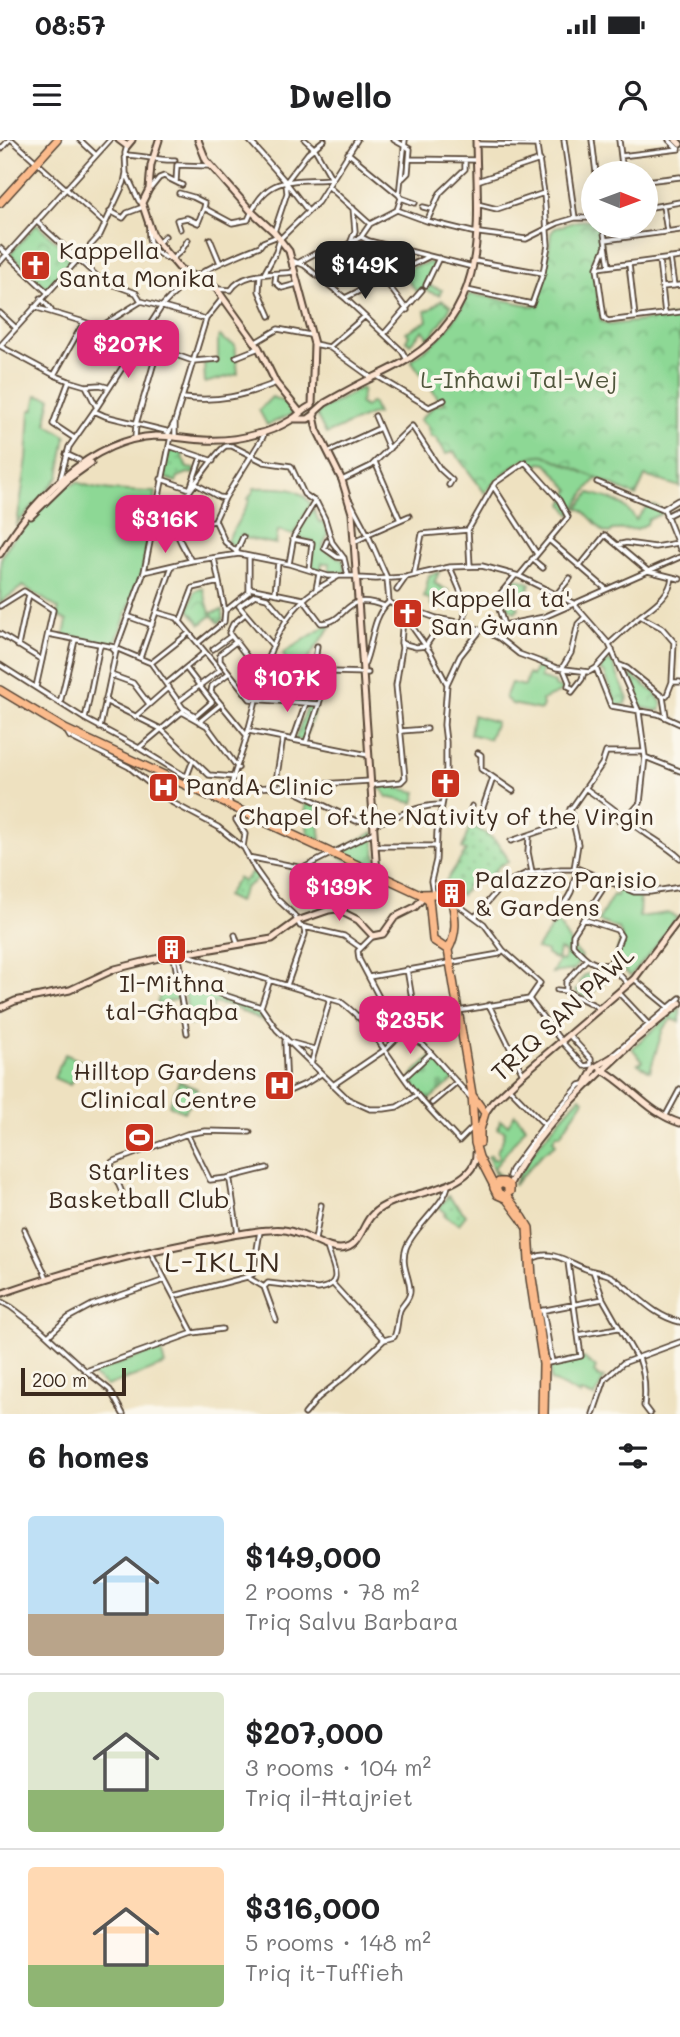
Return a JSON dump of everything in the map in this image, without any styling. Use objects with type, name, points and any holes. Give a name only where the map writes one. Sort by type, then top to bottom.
[{"type":"highway","points":[[504,1186],[533,1227],[535,1278],[550,1363],[545,1414]]},
{"type":"highway","points":[[504,1186],[507,1198],[528,1228],[531,1278],[544,1364],[545,1414]]},
{"type":"main road","points":[[0,203],[57,140]]},
{"type":"main road","points":[[0,690],[65,729],[120,754],[131,763],[427,896],[446,897],[452,902],[456,932],[450,947],[450,961],[466,1088],[479,1115],[480,1142],[487,1166],[504,1186]]},
{"type":"main road","points":[[427,896],[433,940],[439,945],[450,947]]},
{"type":"main road","points":[[479,1115],[475,1141],[484,1167],[504,1186]]},
{"type":"street","points":[[0,150],[11,140],[104,223]]},
{"type":"street","points":[[80,140],[96,155]]},
{"type":"street","points":[[0,262],[110,140]]},
{"type":"street","points":[[118,140],[126,151],[161,161],[212,167]]},
{"type":"street","points":[[108,388],[69,382],[0,346],[100,235],[124,183],[126,151],[132,140]]},
{"type":"street","points":[[149,189],[153,158],[159,140]]},
{"type":"street","points":[[198,140],[206,160],[289,251],[314,344],[314,410],[317,430],[387,578],[389,602]]},
{"type":"street","points":[[249,140],[309,212]]},
{"type":"street","points":[[306,140],[315,149],[332,179]]},
{"type":"street","points":[[270,316],[258,291],[262,274],[276,252],[287,193],[286,182],[308,153],[324,140]]},
{"type":"street","points":[[182,287],[194,276],[277,236],[309,212],[329,187],[357,140]]},
{"type":"street","points":[[394,140],[405,142],[410,149],[408,173],[401,179]]},
{"type":"street","points":[[564,140],[575,218]]},
{"type":"street","points":[[592,140],[595,161]]},
{"type":"street","points":[[619,140],[622,161]]},
{"type":"street","points":[[669,140],[680,150]]},
{"type":"street","points":[[397,210],[405,142]]},
{"type":"street","points":[[86,386],[96,409],[105,416],[170,435],[226,440],[264,432],[314,410],[407,360],[438,335],[467,290],[478,232],[476,142],[537,142],[548,245],[543,274],[532,304],[467,290]]},
{"type":"street","points":[[621,156],[680,150]]},
{"type":"street","points":[[348,153],[400,197],[415,203]]},
{"type":"street","points":[[409,159],[476,160]]},
{"type":"street","points":[[198,165],[206,160]]},
{"type":"street","points":[[427,221],[440,192],[465,169],[466,160]]},
{"type":"street","points":[[477,181],[540,160]]},
{"type":"street","points":[[176,163],[176,182]]},
{"type":"street","points":[[126,173],[158,243],[180,269],[216,288],[231,290],[236,282],[262,274],[276,274],[314,254],[341,248],[361,237],[370,224],[397,210],[427,221],[526,239],[575,218],[581,218]]},
{"type":"street","points":[[110,211],[123,218],[142,205],[149,189],[159,177],[164,176],[181,185]]},
{"type":"street","points":[[658,180],[680,177]]},
{"type":"street","points":[[204,208],[232,223],[248,220],[263,193],[279,183],[332,179]]},
{"type":"street","points":[[329,187],[370,224]]},
{"type":"street","points":[[179,192],[205,203],[198,223],[187,218],[177,220],[180,229]]},
{"type":"street","points":[[477,204],[497,209],[544,193]]},
{"type":"street","points":[[658,207],[680,202]]},
{"type":"street","points":[[302,203],[303,217]]},
{"type":"street","points":[[663,206],[667,232]]},
{"type":"street","points":[[423,207],[431,209]]},
{"type":"street","points":[[350,243],[355,231],[354,208]]},
{"type":"street","points":[[36,221],[101,280],[136,293],[141,301],[206,318]]},
{"type":"street","points":[[149,225],[148,237],[155,252],[172,260]]},
{"type":"street","points":[[609,266],[605,240],[680,230]]},
{"type":"street","points":[[158,243],[164,236]]},
{"type":"street","points":[[361,237],[428,257],[543,274]]},
{"type":"street","points":[[210,239],[220,263]]},
{"type":"street","points":[[172,260],[188,240]]},
{"type":"street","points":[[606,246],[597,268],[604,318],[608,321],[680,312]]},
{"type":"street","points":[[0,248],[47,292]]},
{"type":"street","points":[[345,298],[428,257]]},
{"type":"street","points":[[597,268],[680,257]]},
{"type":"street","points":[[426,285],[439,258]]},
{"type":"street","points":[[670,258],[674,286]]},
{"type":"street","points":[[659,260],[665,314]]},
{"type":"street","points":[[301,262],[384,334],[402,351],[407,360]]},
{"type":"street","points":[[629,264],[635,317]]},
{"type":"street","points":[[276,274],[275,282],[282,288],[298,284]]},
{"type":"street","points":[[60,480],[66,454],[74,438],[96,409],[162,306],[194,276]]},
{"type":"street","points":[[384,279],[407,310]]},
{"type":"street","points":[[663,287],[680,285]]},
{"type":"street","points":[[216,288],[257,345],[276,383],[300,416],[317,430]]},
{"type":"street","points":[[384,334],[422,290]]},
{"type":"street","points":[[41,298],[51,311]]},
{"type":"street","points":[[100,728],[116,648],[144,572],[170,435],[206,318],[222,299]]},
{"type":"street","points":[[100,327],[141,301]]},
{"type":"street","points":[[34,307],[84,321],[193,361],[218,359]]},
{"type":"street","points":[[0,313],[15,327]]},
{"type":"street","points":[[329,347],[364,317]]},
{"type":"street","points":[[54,375],[84,321]]},
{"type":"street","points":[[236,357],[278,329],[312,335]]},
{"type":"street","points":[[314,344],[329,347],[429,407],[444,400]]},
{"type":"street","points":[[135,439],[136,424],[158,349]]},
{"type":"street","points":[[69,382],[53,424],[74,438]]},
{"type":"street","points":[[182,398],[229,399],[251,394],[276,383]]},
{"type":"street","points":[[300,416],[314,410]]},
{"type":"street","points":[[375,416],[389,449]]},
{"type":"street","points":[[170,435],[175,421]]},
{"type":"street","points":[[342,480],[375,462],[412,426],[440,469],[452,480],[449,485]]},
{"type":"street","points":[[328,452],[380,428]]},
{"type":"street","points":[[264,432],[215,520],[226,545],[238,553],[319,574],[376,579],[405,577],[450,567],[482,566],[517,576],[573,603],[609,644],[639,712],[645,757],[640,803],[627,818]]},
{"type":"street","points":[[65,465],[70,468],[135,439],[170,435]]},
{"type":"street","points":[[0,554],[39,501],[60,480],[117,445]]},
{"type":"street","points":[[169,446],[213,461]]},
{"type":"street","points":[[190,489],[221,449],[229,446],[264,462],[291,466],[304,494],[315,501],[326,519],[332,542],[344,558],[348,576]]},
{"type":"street","points":[[66,454],[78,464]]},
{"type":"street","points":[[191,561],[177,535],[175,511],[190,489],[201,457]]},
{"type":"street","points":[[375,462],[400,520]]},
{"type":"street","points":[[470,566],[468,530],[494,486],[524,462],[559,500],[568,517],[496,599],[504,625]]},
{"type":"street","points":[[15,532],[78,464]]},
{"type":"street","points":[[65,465],[70,475]]},
{"type":"street","points":[[161,479],[190,489]]},
{"type":"street","points":[[597,482],[663,509]]},
{"type":"street","points":[[196,484],[225,498]]},
{"type":"street","points":[[494,486],[537,554]]},
{"type":"street","points":[[349,499],[365,671],[377,874]]},
{"type":"street","points":[[289,565],[294,536],[315,501]]},
{"type":"street","points":[[663,509],[680,501]]},
{"type":"street","points":[[156,508],[175,511]]},
{"type":"street","points":[[663,509],[680,550]]},
{"type":"street","points":[[665,516],[680,509]]},
{"type":"street","points":[[354,542],[408,516]]},
{"type":"street","points":[[177,535],[215,520]]},
{"type":"street","points":[[414,575],[422,534],[468,530]]},
{"type":"street","points":[[580,566],[605,535],[648,571],[680,579]]},
{"type":"street","points":[[238,553],[243,537]]},
{"type":"street","points":[[293,539],[312,543],[309,570]]},
{"type":"street","points":[[550,540],[606,589]]},
{"type":"street","points":[[327,541],[324,548],[344,558]]},
{"type":"street","points":[[617,545],[655,547],[677,543]]},
{"type":"street","points":[[225,556],[226,545]]},
{"type":"street","points":[[144,572],[238,553]]},
{"type":"street","points":[[249,556],[249,590]]},
{"type":"street","points":[[487,632],[504,625],[544,617],[680,557]]},
{"type":"street","points":[[198,643],[224,622],[225,611],[214,558]]},
{"type":"street","points":[[532,559],[543,568]]},
{"type":"street","points":[[275,593],[278,562]]},
{"type":"street","points":[[140,658],[172,566]]},
{"type":"street","points":[[450,567],[466,607],[462,623]]},
{"type":"street","points":[[315,591],[319,574]]},
{"type":"street","points":[[230,806],[231,787],[248,733],[262,672],[273,646],[286,621],[303,599],[339,576]]},
{"type":"street","points":[[397,590],[405,577]]},
{"type":"street","points":[[609,644],[664,597],[671,587],[672,577]]},
{"type":"street","points":[[555,596],[570,578]]},
{"type":"street","points":[[180,622],[193,589],[219,582]]},
{"type":"street","points":[[225,611],[249,590],[303,599],[321,623],[330,623],[354,602],[371,601],[384,606]]},
{"type":"street","points":[[0,606],[24,591],[53,610],[36,687]]},
{"type":"street","points":[[18,646],[29,594]]},
{"type":"street","points":[[273,646],[239,606],[255,595],[267,598],[286,621]]},
{"type":"street","points":[[365,671],[371,636],[384,606],[389,602]]},
{"type":"street","points":[[389,602],[398,607],[405,616],[426,646],[447,684]]},
{"type":"street","points":[[398,607],[406,607],[487,632],[519,654],[563,670],[589,672],[612,650]]},
{"type":"street","points":[[156,612],[177,618],[220,670],[178,701]]},
{"type":"street","points":[[213,649],[230,634],[233,624],[245,614]]},
{"type":"street","points":[[127,615],[152,625]]},
{"type":"street","points":[[231,787],[237,789],[401,782],[405,778],[396,685],[405,616]]},
{"type":"street","points":[[640,616],[662,628],[674,642]]},
{"type":"street","points":[[563,670],[572,653],[578,624],[585,617]]},
{"type":"street","points":[[426,646],[443,620]]},
{"type":"street","points":[[432,1103],[466,1088],[432,1052],[392,1023],[359,959],[359,951],[373,936],[383,934],[395,917],[415,907],[427,896],[436,860],[446,771],[444,724],[447,684],[460,656],[480,631]]},
{"type":"street","points":[[151,663],[189,633]]},
{"type":"street","points":[[0,634],[42,660]]},
{"type":"street","points":[[48,634],[116,648],[151,663],[183,710],[207,726],[238,768]]},
{"type":"street","points":[[230,634],[262,672]]},
{"type":"street","points":[[663,697],[667,695],[672,682],[674,642],[680,636]]},
{"type":"street","points":[[60,703],[75,639]]},
{"type":"street","points":[[237,641],[219,657],[250,699],[319,704]]},
{"type":"street","points":[[401,642],[416,647],[426,646]]},
{"type":"street","points":[[85,719],[100,645]]},
{"type":"street","points":[[314,670],[317,646]]},
{"type":"street","points":[[135,718],[205,652]]},
{"type":"street","points":[[618,664],[663,697],[666,717]]},
{"type":"street","points":[[0,665],[100,728],[187,776],[193,760]]},
{"type":"street","points":[[183,710],[196,716],[212,702],[186,668]]},
{"type":"street","points":[[596,668],[611,706],[658,714],[680,724]]},
{"type":"street","points":[[563,670],[569,682],[568,686],[573,691],[582,680],[584,672]]},
{"type":"street","points":[[305,743],[330,671]]},
{"type":"street","points":[[262,672],[365,671]]},
{"type":"street","points":[[229,673],[212,686],[211,692],[248,733],[368,755]]},
{"type":"street","points":[[111,675],[133,683],[149,704]]},
{"type":"street","points":[[672,682],[680,682]]},
{"type":"street","points":[[105,701],[160,729],[209,775],[235,777]]},
{"type":"street","points":[[293,740],[306,703]]},
{"type":"street","points":[[199,722],[221,704]]},
{"type":"street","points":[[139,748],[183,710]]},
{"type":"street","points":[[65,729],[70,737],[131,763],[173,803],[218,827],[243,847],[275,897],[294,915],[300,926],[344,936],[361,948]]},
{"type":"street","points":[[401,731],[427,729]]},
{"type":"street","points":[[275,787],[283,738]]},
{"type":"street","points":[[511,841],[555,827],[562,822],[602,764],[606,752],[644,751]]},
{"type":"street","points":[[478,753],[481,755],[481,769],[513,791]]},
{"type":"street","points":[[645,757],[680,771]]},
{"type":"street","points":[[472,806],[469,814],[479,819],[494,778]]},
{"type":"street","points":[[284,786],[356,821],[373,817]]},
{"type":"street","points":[[585,788],[680,858]]},
{"type":"street","points":[[303,868],[416,808],[432,804],[442,805]]},
{"type":"street","points":[[610,806],[619,820],[634,825]]},
{"type":"street","points":[[553,917],[562,908],[571,891],[577,869],[578,844],[570,809]]},
{"type":"street","points":[[236,820],[244,834],[243,847]]},
{"type":"street","points":[[529,836],[528,852],[532,873]]},
{"type":"street","points":[[375,846],[436,846]]},
{"type":"street","points":[[248,857],[303,868],[312,878],[329,910]]},
{"type":"street","points":[[475,917],[513,877],[532,873],[577,869],[634,892],[680,887]]},
{"type":"street","points":[[608,881],[573,935],[573,946],[586,960],[602,966],[610,964]]},
{"type":"street","points":[[343,912],[348,901],[347,893],[355,894]]},
{"type":"street","points":[[452,902],[484,924],[503,950],[540,983],[529,999]]},
{"type":"street","points":[[0,1009],[15,1001],[70,990],[115,969],[163,957],[272,939],[297,921],[329,910],[336,909],[358,920],[373,936]]},
{"type":"street","name":"TRIQ SAN PAWL","points":[[479,1115],[634,979],[680,918]]},
{"type":"street","points":[[583,919],[617,930],[621,936],[610,964]]},
{"type":"street","points":[[287,985],[305,934],[304,928]]},
{"type":"street","points":[[235,935],[238,945]]},
{"type":"street","points":[[369,977],[499,954],[503,950]]},
{"type":"street","points":[[179,956],[341,1002],[386,1049],[417,1095],[459,1141],[466,1136],[479,1115]]},
{"type":"street","points":[[179,956],[178,984],[187,1033]]},
{"type":"street","points":[[179,956],[184,982],[261,1007],[287,1040],[348,1100],[370,1109],[397,1107],[417,1095]]},
{"type":"street","points":[[566,990],[566,982],[586,960]]},
{"type":"street","points":[[610,964],[628,984]]},
{"type":"street","points":[[407,969],[415,1017]]},
{"type":"street","points":[[634,979],[668,1007]]},
{"type":"street","points":[[261,1007],[270,980]]},
{"type":"street","points":[[557,990],[566,990],[600,1008]]},
{"type":"street","points":[[618,993],[649,1025]]},
{"type":"street","points":[[310,1064],[330,999]]},
{"type":"street","points":[[392,1023],[529,999]]},
{"type":"street","points":[[529,999],[584,1066],[591,1065],[591,1059],[569,1035]]},
{"type":"street","points":[[680,1000],[614,1053],[609,1070],[649,1107],[680,1123]]},
{"type":"street","points":[[565,1109],[610,1061],[680,1000]]},
{"type":"street","points":[[357,1017],[382,1001]]},
{"type":"street","points":[[489,1005],[523,1074]]},
{"type":"street","points":[[363,1024],[386,1009]]},
{"type":"street","points":[[333,1084],[386,1049],[402,1032]]},
{"type":"street","points":[[287,1040],[314,1049]]},
{"type":"street","points":[[287,1040],[287,1092],[321,1074]]},
{"type":"street","points":[[405,1077],[432,1052]]},
{"type":"street","points":[[600,1071],[615,1077]]},
{"type":"street","points":[[504,1186],[587,1082],[600,1071]]},
{"type":"street","points":[[504,1186],[511,1170],[545,1124],[580,1085],[587,1082]]},
{"type":"street","points":[[509,1088],[545,1124]]},
{"type":"street","points":[[665,1117],[680,1088]]},
{"type":"street","points":[[125,1200],[111,1166],[112,1162],[187,1134],[205,1131],[250,1132]]},
{"type":"street","points":[[187,1134],[210,1180],[267,1168]]},
{"type":"street","points":[[466,1136],[475,1141],[476,1158],[471,1169]]},
{"type":"street","points":[[12,1307],[3,1293],[47,1278],[150,1251],[261,1230],[287,1231],[327,1246],[348,1248],[375,1212],[408,1196],[457,1182],[471,1169],[480,1165],[484,1167]]},
{"type":"street","points":[[227,1178],[230,1181],[239,1234]]},
{"type":"street","points":[[305,1414],[318,1398],[347,1376],[384,1339],[394,1337],[400,1310],[409,1298],[409,1283],[404,1269],[406,1248],[447,1194],[448,1185]]},
{"type":"street","points":[[315,1240],[321,1205]]},
{"type":"street","points":[[24,1230],[47,1278]]},
{"type":"street","points":[[174,1296],[253,1274],[261,1230]]},
{"type":"street","points":[[264,1287],[268,1283],[326,1288],[335,1278],[335,1267],[327,1246]]},
{"type":"street","points":[[150,1251],[193,1333]]},
{"type":"street","points":[[534,1258],[541,1255],[562,1258],[607,1275],[659,1314],[680,1322]]},
{"type":"street","points":[[550,1363],[581,1356],[568,1262]]},
{"type":"street","points":[[593,1271],[603,1299],[645,1372],[644,1406],[650,1414]]},
{"type":"street","points":[[247,1277],[264,1287],[276,1320]]},
{"type":"street","points":[[48,1336],[68,1318],[92,1305],[165,1280]]},
{"type":"street","points":[[332,1283],[384,1339]]},
{"type":"street","points":[[541,1310],[603,1299]]},
{"type":"street","points":[[0,1301],[12,1307],[48,1336],[110,1390],[123,1414]]},
{"type":"street","points":[[578,1335],[618,1328]]},
{"type":"street","points":[[86,1371],[193,1333],[222,1329]]},
{"type":"street","points":[[593,1414],[605,1379],[623,1363],[680,1342]]},
{"type":"green space","name":"L-Inħawi Tal-Wej","points":[[581,221],[581,238],[602,238],[595,266],[601,321],[609,325],[680,316],[680,487],[645,476],[636,496],[545,455],[537,455],[512,467],[485,493],[454,452],[446,454],[420,420],[435,405],[446,403],[438,398],[411,360],[445,331],[469,294],[534,306],[546,271],[551,233],[555,228]]},
{"type":"green space","points":[[36,225],[75,259],[47,289],[10,254]]},
{"type":"green space","points":[[436,261],[425,284],[442,290],[439,295],[421,289],[417,292],[403,274],[412,267]]},
{"type":"green space","points":[[442,300],[451,306],[441,323],[429,338],[423,330],[410,344],[406,340],[409,335],[406,332],[427,321],[425,311]]},
{"type":"green space","points":[[220,336],[235,345],[238,374],[205,383],[204,363],[218,362]]},
{"type":"green space","points":[[361,388],[360,403],[365,407],[372,402],[377,414],[326,434],[317,416],[319,411]]},
{"type":"green space","points":[[37,395],[51,398],[47,424],[66,436],[59,477],[17,524],[27,459],[30,411],[34,409]]},
{"type":"green space","points":[[272,397],[291,405],[294,410],[293,414],[267,425],[259,410]]},
{"type":"green space","points":[[519,424],[598,478],[571,515],[563,504],[570,490],[547,464],[540,463],[535,468],[525,458],[495,480]]},
{"type":"green space","points":[[170,448],[183,454],[187,468],[195,469],[194,474],[178,477],[176,482],[163,477]]},
{"type":"green space","points":[[77,482],[106,489],[156,492],[142,572],[115,644],[64,635],[67,621],[57,615],[59,609],[23,586],[0,603],[1,559],[5,550],[20,530],[66,484]]},
{"type":"green space","points":[[254,488],[293,490],[311,504],[293,535],[278,530],[276,544],[245,538],[242,535],[233,547],[227,541]]},
{"type":"green space","points":[[590,493],[622,505],[636,520],[648,505],[658,507],[663,513],[637,529],[604,532],[578,508]]},
{"type":"green space","points":[[313,508],[319,522],[325,523],[328,535],[324,549],[343,560],[346,573],[330,572],[329,563],[322,563],[321,571],[316,570],[312,564],[313,541],[295,537]]},
{"type":"green space","points":[[439,572],[434,583],[449,591],[438,605],[431,605],[431,600],[424,597],[429,575]]},
{"type":"green space","points":[[516,578],[530,583],[524,601],[516,594],[511,600],[519,608],[515,612],[507,607],[509,603],[501,596]]},
{"type":"green space","points":[[203,588],[210,613],[223,610],[223,619],[219,623],[212,615],[201,624],[189,610],[195,591]]},
{"type":"green space","points":[[329,624],[331,626],[302,667],[288,666],[283,653]]},
{"type":"green space","points":[[538,662],[543,664],[540,678],[565,690],[542,700],[541,710],[512,704],[505,698],[511,683],[525,686],[528,674],[532,676]]},
{"type":"green space","points":[[612,662],[628,699],[624,705],[615,705],[604,672],[600,671],[603,663]]},
{"type":"green space","points":[[629,673],[656,694],[662,704],[660,711],[640,705]]},
{"type":"green space","points":[[307,706],[316,707],[304,741],[295,740]]},
{"type":"green space","points":[[473,715],[496,722],[489,739],[470,734]]},
{"type":"green space","points":[[394,785],[417,792],[414,803],[387,797],[382,789],[376,789],[377,786]]},
{"type":"green space","points":[[313,802],[317,804],[321,840],[308,834],[305,805]]},
{"type":"green space","name":"Palazzo Parisio & Gardens","points":[[470,825],[494,840],[503,850],[508,862],[500,865],[485,882],[476,874],[461,896],[447,887],[442,892],[439,887],[466,851],[462,849]]},
{"type":"green space","points":[[374,832],[377,874],[332,853]]},
{"type":"green space","points":[[254,870],[260,877],[245,888],[238,902],[226,896],[238,878],[243,882]]},
{"type":"green space","points":[[618,890],[640,895],[639,917],[668,913],[677,917],[630,976],[614,961],[622,936],[619,929],[598,921],[613,895],[617,896]]},
{"type":"green space","points":[[557,921],[582,957],[574,970],[552,973],[559,960],[563,961],[566,952],[559,950],[557,960],[546,954],[547,952],[536,949]]},
{"type":"green space","points":[[171,961],[178,999],[157,1005],[162,991],[173,980],[162,963]]},
{"type":"green space","points":[[586,974],[608,979],[586,998],[575,991],[582,985],[579,982]]},
{"type":"green space","points":[[183,984],[256,1009],[270,1024],[230,1006],[213,1003],[212,1013],[217,1019],[190,1025]]},
{"type":"green space","points":[[680,1007],[680,1022],[672,1019],[663,1029],[650,1071],[638,1064],[642,1061],[632,1048]]},
{"type":"green space","points":[[65,1054],[81,1061],[70,1085],[54,1078]]},
{"type":"green space","points":[[432,1056],[454,1080],[427,1101],[411,1081],[412,1075]]},
{"type":"green space","points":[[179,1081],[197,1089],[197,1094],[184,1112],[169,1105]]},
{"type":"green space","points":[[580,1097],[584,1100],[560,1135],[557,1134],[553,1140],[556,1144],[543,1153],[513,1186],[534,1151]]},
{"type":"green space","points":[[515,1114],[526,1127],[494,1168],[503,1179],[495,1174],[488,1157],[491,1155],[494,1160],[499,1157],[497,1151],[505,1131],[498,1129],[500,1120],[508,1125]]},
{"type":"green space","points":[[448,1196],[466,1215],[459,1224],[444,1215],[446,1213],[439,1207]]},
{"type":"green space","points":[[177,1343],[161,1352],[165,1365],[107,1386],[90,1374]]},
{"type":"green space","points":[[584,1358],[596,1368],[594,1372],[599,1377],[604,1378],[595,1397],[580,1392],[580,1395],[551,1380],[551,1364]]},
{"type":"place","name":"Kappella Santa Monika","points":[[36,265]]},
{"type":"place","name":"Kappella ta' San Ġwann","points":[[408,613]]},
{"type":"place","name":"Chapel of the Nativity of the Virgin","points":[[446,783]]},
{"type":"place","name":"PandA Clinic","points":[[163,787]]},
{"type":"place","name":"Palazzo Parisio & Gardens","points":[[452,894]]},
{"type":"place","name":"Il-Mitħna tal-Għaqba","points":[[172,950]]},
{"type":"place","name":"Hilltop Gardens Clinical Centre","points":[[280,1086]]},
{"type":"place","name":"Starlites Basketball Club","points":[[139,1138]]},
{"type":"district","name":"L-IKLIN","points":[[223,1262]]}]
